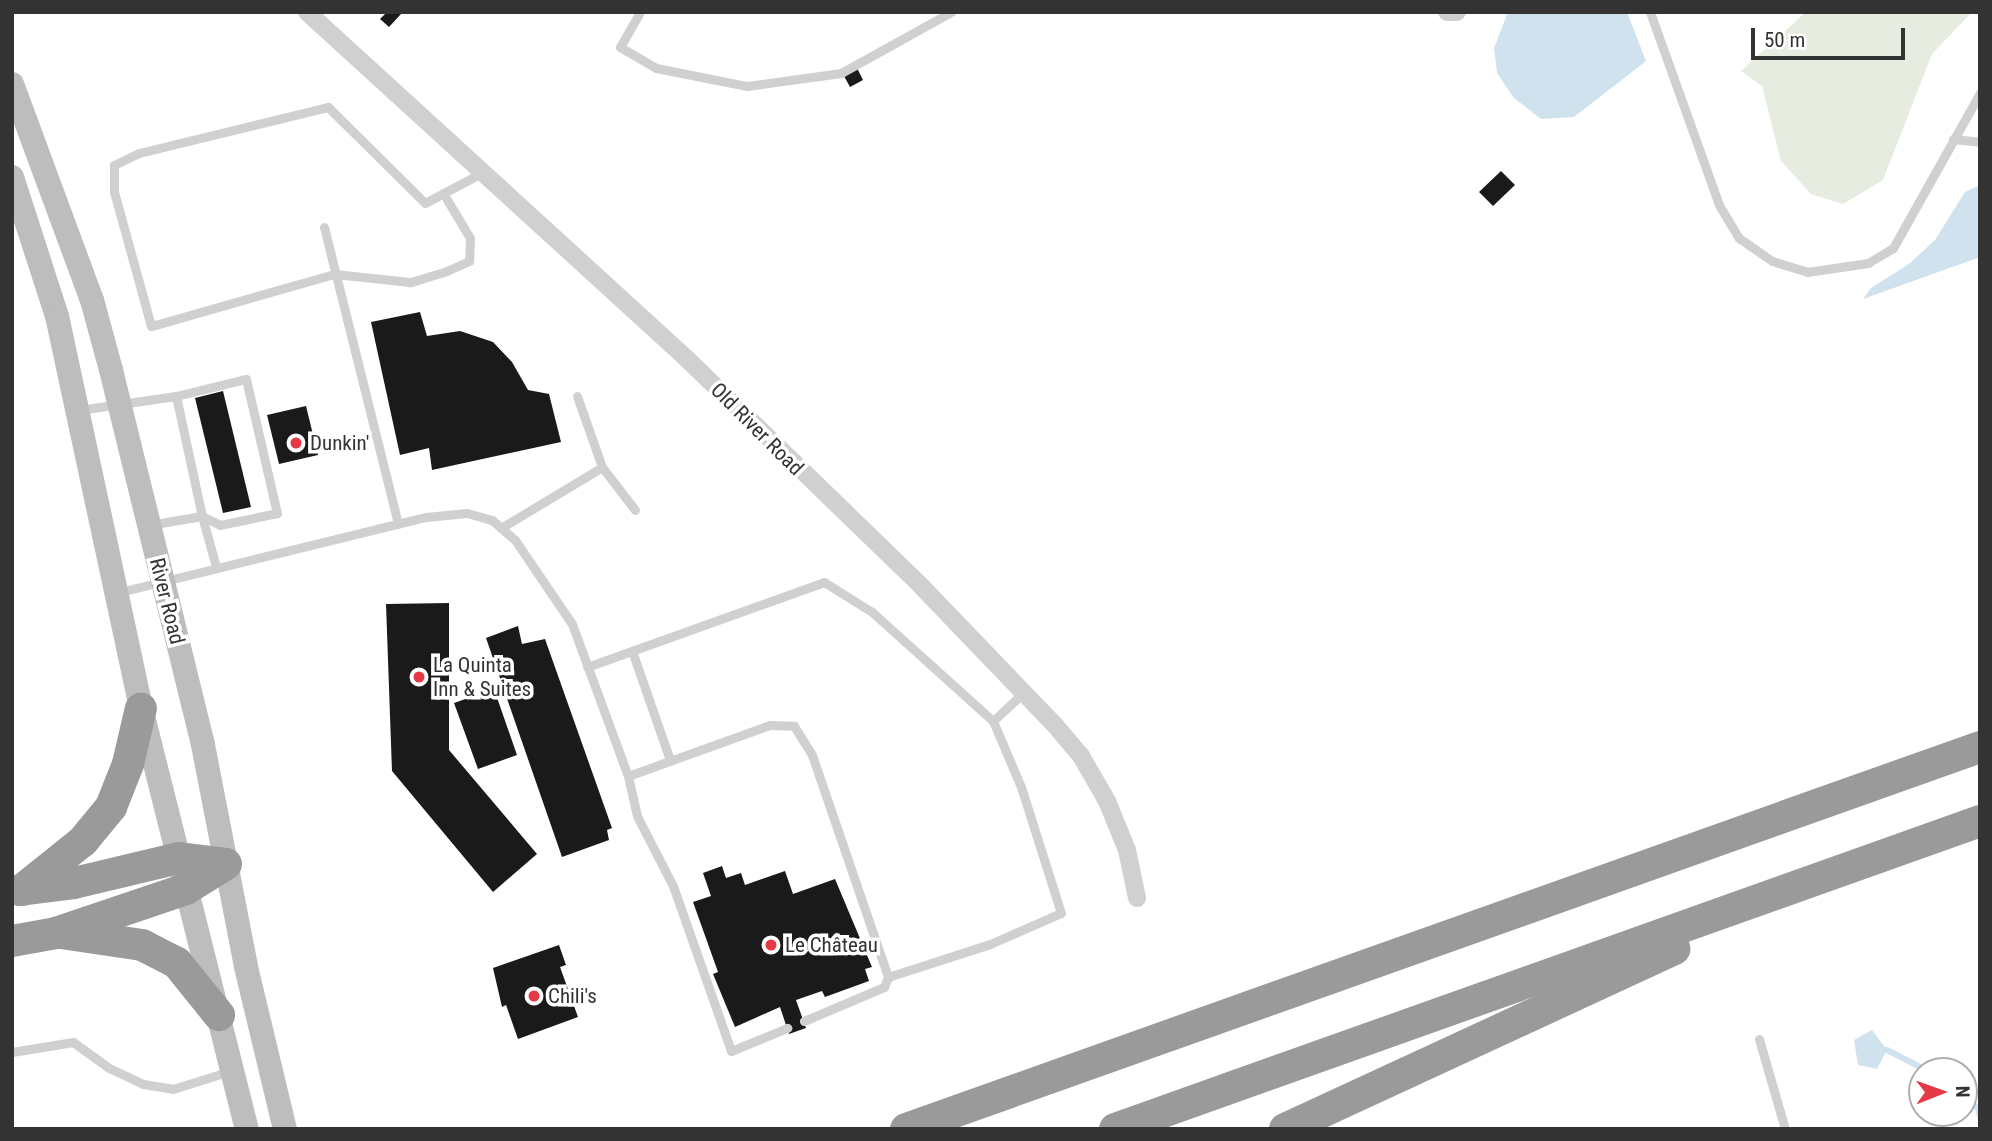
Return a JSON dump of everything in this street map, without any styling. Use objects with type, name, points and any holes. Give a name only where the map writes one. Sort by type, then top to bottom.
[{"type":"highway","points":[[17,891],[83,841],[111,807],[128,764],[141,708]]},
{"type":"highway","points":[[906,1129],[1980,747]]},
{"type":"highway","points":[[1115,1129],[1980,821]]},
{"type":"highway","points":[[17,891],[74,883],[179,858],[226,864]]},
{"type":"highway","points":[[12,941],[56,933],[186,889],[226,864]]},
{"type":"highway","points":[[1285,1129],[1460,1045],[1582,994],[1813,881]]},
{"type":"highway","points":[[56,933],[142,945],[177,963],[219,1015]]},
{"type":"main road","name":"River Road","points":[[12,84],[92,300],[119,402],[203,745],[226,864],[285,1129]]},
{"type":"main road","points":[[12,177],[57,316],[141,708],[247,1129]]},
{"type":"street","name":"Old River Road","points":[[307,12],[686,358],[923,588],[1081,756],[1107,801],[1127,850],[1137,898]]},
{"type":"street","points":[[1447,12],[1457,12]]},
{"type":"lane","points":[[640,12],[621,47],[656,68],[747,86],[841,73],[951,12]]},
{"type":"lane","points":[[1650,12],[1719,205],[1739,238],[1772,261],[1807,272],[1838,271],[1868,263],[1893,248],[1980,93]]},
{"type":"lane","points":[[443,193],[470,238],[469,261],[410,282],[334,274],[151,326],[114,192],[114,165],[139,153],[328,107],[425,203],[443,193],[483,172]]},
{"type":"lane","points":[[1953,139],[1980,142]]},
{"type":"lane","points":[[324,227],[398,524]]},
{"type":"lane","points":[[79,410],[119,402],[176,396],[246,379],[277,513],[220,526],[202,516],[147,525]]},
{"type":"lane","points":[[176,396],[216,567]]},
{"type":"lane","points":[[578,396],[602,467],[635,510]]},
{"type":"lane","points":[[501,528],[602,467]]},
{"type":"lane","points":[[115,593],[162,584],[216,567],[398,524],[467,513],[492,520],[515,540],[572,624],[628,776],[637,816],[673,886],[731,1051],[787,1028]]},
{"type":"lane","points":[[587,667],[824,582],[872,612],[993,720],[1021,788],[1060,913],[990,944],[888,977]]},
{"type":"lane","points":[[632,651],[670,760]]},
{"type":"lane","points":[[993,720],[1022,694]]},
{"type":"lane","points":[[628,776],[770,725],[794,726],[811,755],[888,977],[884,987],[804,1021]]},
{"type":"lane","points":[[1759,1039],[1785,1129]]},
{"type":"lane","points":[[12,1052],[73,1042],[109,1068],[144,1084],[173,1089],[232,1070]]},
{"type":"shaded area","points":[[1806,12],[1972,12],[1932,54],[1883,180],[1843,204],[1811,194],[1781,161],[1762,86],[1741,71]]},
{"type":"water","points":[[1508,12],[1627,12],[1646,61],[1574,117],[1541,119],[1514,98],[1497,73],[1494,48]]},
{"type":"water","points":[[1980,185],[1980,257],[1863,299],[1871,288],[1909,264],[1935,240],[1965,192]]},
{"type":"water","points":[[1872,1030],[1887,1050],[1877,1069],[1858,1065],[1854,1040]]},
{"type":"building","points":[[387,12],[401,14],[389,27],[380,19]]},
{"type":"building","points":[[857,68],[863,80],[850,87],[844,76]]},
{"type":"building","points":[[1501,171],[1515,185],[1493,206],[1479,192]]},
{"type":"building","points":[[420,312],[427,336],[460,331],[493,342],[512,362],[528,390],[549,394],[561,442],[432,470],[429,448],[400,455],[371,322]]},
{"type":"building","points":[[223,391],[251,507],[223,513],[195,398]]},
{"type":"building","points":[[306,406],[318,455],[279,464],[267,415]]},
{"type":"building","name":"La Quinta Inn & Suites","points":[[449,603],[449,750],[537,854],[493,892],[392,771],[386,604]]},
{"type":"building","name":"La Quinta Inn & Suites","points":[[518,626],[522,644],[545,639],[612,828],[607,830],[609,840],[562,857],[486,638]]},
{"type":"building","name":"La Quinta Inn & Suites","points":[[494,689],[517,755],[478,769],[454,703]]},
{"type":"building","points":[[722,866],[726,878],[741,873],[745,885],[785,871],[793,894],[835,879],[872,967],[865,969],[869,981],[825,997],[822,991],[796,1000],[806,1028],[789,1034],[780,1007],[735,1027],[713,974],[718,972],[693,902],[711,896],[703,873]]},
{"type":"building","name":"Chili's","points":[[559,945],[566,965],[560,967],[578,1017],[518,1039],[506,1005],[502,1007],[493,968]]},
{"type":"waterway","points":[[1887,1050],[1908,1061]]},
{"type":"waterway","points":[[1978,1108],[1980,1117]]},
{"type":"place","name":"Dunkin'","points":[[296,443]]},
{"type":"place","name":"La Quinta Inn & Suites","points":[[419,677]]},
{"type":"place","name":"Le Château","points":[[771,945]]},
{"type":"place","name":"Chili's","points":[[534,996]]}]
